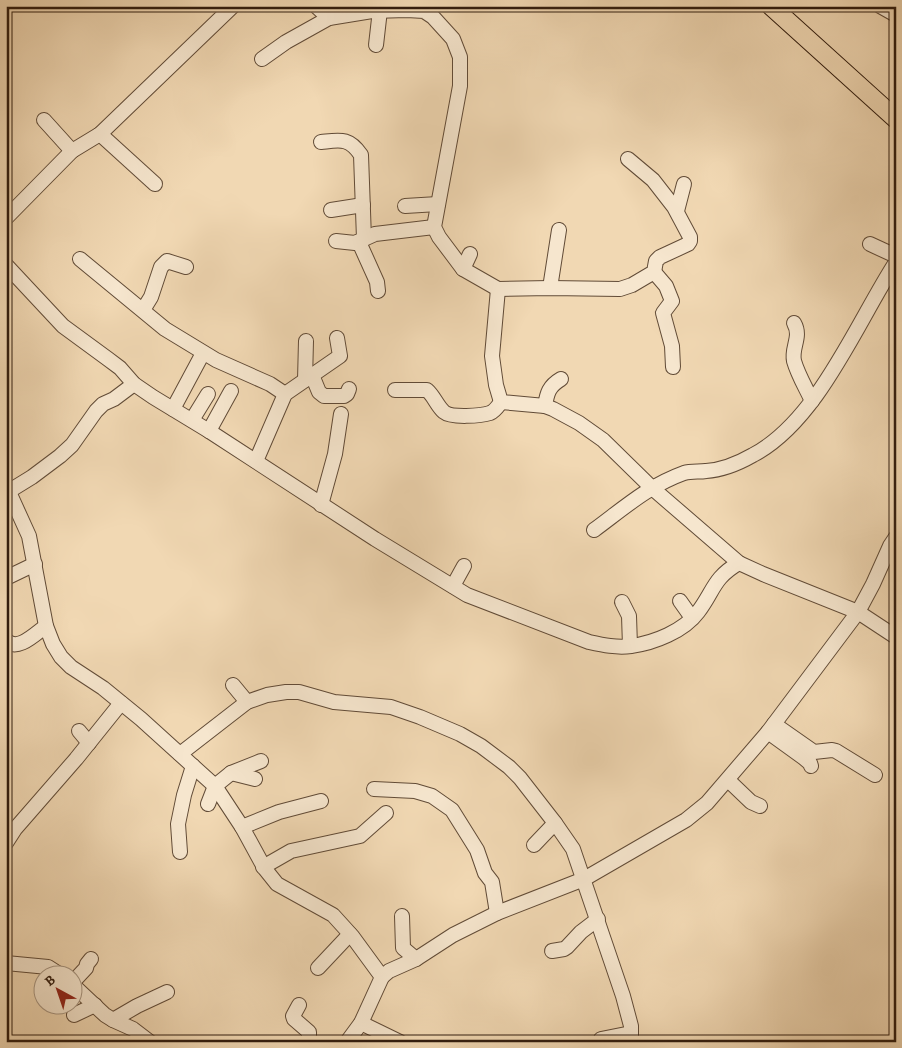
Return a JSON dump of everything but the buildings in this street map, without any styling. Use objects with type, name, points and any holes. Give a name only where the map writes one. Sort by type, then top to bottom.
[{"type":"main road","points":[[771,6],[896,119]]},
{"type":"street","points":[[6,218],[72,151],[100,134],[232,6]]},
{"type":"street","points":[[316,6],[329,18]]},
{"type":"street","points":[[880,6],[895,13]]},
{"type":"street","points":[[376,45],[380,10]]},
{"type":"street","points":[[262,59],[286,42],[329,18],[380,10],[424,11],[433,17],[453,39],[460,57],[460,86],[434,227],[462,269],[498,288],[620,289],[632,286],[654,272],[656,261],[660,257],[679,250],[690,241],[677,211],[653,180],[628,159]]},
{"type":"street","points":[[44,120],[72,151]]},
{"type":"street","points":[[100,134],[156,184]]},
{"type":"street","points":[[321,142],[346,141],[354,146],[361,155],[363,205],[361,240],[370,270],[376,277],[378,291]]},
{"type":"street","points":[[677,211],[684,184]]},
{"type":"street","points":[[405,206],[438,204]]},
{"type":"street","points":[[331,210],[363,205]]},
{"type":"street","points":[[336,241],[361,240],[375,234],[434,227]]},
{"type":"street","points":[[550,288],[559,230]]},
{"type":"street","points":[[870,244],[896,256]]},
{"type":"street","points":[[462,269],[470,254]]},
{"type":"street","points":[[80,259],[165,329],[203,353],[278,388],[285,394]]},
{"type":"street","points":[[143,310],[152,297],[164,263],[167,261],[186,267]]},
{"type":"street","points":[[594,530],[651,487],[686,472],[708,471],[734,464],[753,456],[770,445],[789,428],[812,401],[833,370],[879,288],[896,262]]},
{"type":"street","points":[[6,265],[63,326],[120,368],[134,384],[256,461],[321,505],[467,595],[589,642],[605,646],[630,646],[666,635],[683,626],[698,613],[716,581],[739,562]]},
{"type":"street","points":[[654,272],[666,286],[672,301],[663,314],[672,346],[673,367]]},
{"type":"street","points":[[498,288],[492,356],[496,385],[501,402]]},
{"type":"street","points":[[794,323],[798,329],[798,337],[793,352],[794,361],[800,379],[812,401]]},
{"type":"street","points":[[256,461],[285,394],[340,356],[336,338]]},
{"type":"street","points":[[306,341],[309,378],[319,392],[324,396],[344,396],[349,389]]},
{"type":"street","points":[[173,409],[203,353]]},
{"type":"street","points":[[545,406],[550,386],[561,379]]},
{"type":"street","points":[[134,384],[114,399],[103,404],[72,445],[60,456],[8,493],[29,536],[46,626],[53,644],[71,667],[103,688],[215,786],[242,827],[263,867],[277,884],[333,915],[350,934],[382,977]]},
{"type":"street","points":[[395,390],[426,390],[442,411],[450,415],[489,414],[501,402]]},
{"type":"street","points":[[209,431],[231,392]]},
{"type":"street","points":[[192,420],[208,394]]},
{"type":"street","points":[[501,402],[553,408],[579,423],[603,440],[651,487],[739,562],[763,574],[858,612],[896,637]]},
{"type":"street","points":[[321,505],[335,454],[341,414]]},
{"type":"street","points":[[346,1042],[361,1023],[382,977],[389,971],[416,959],[453,935],[497,913],[584,879],[686,820],[707,803],[771,728],[858,612],[896,536]]},
{"type":"street","points":[[6,578],[34,564]]},
{"type":"street","points":[[453,586],[464,566]]},
{"type":"street","points":[[680,601],[692,618]]},
{"type":"street","points":[[622,602],[629,616],[630,646]]},
{"type":"street","points":[[6,640],[14,646],[22,644],[46,626]]},
{"type":"street","points":[[233,685],[247,702]]},
{"type":"street","points":[[180,754],[247,702],[267,695],[286,692],[300,692],[334,702],[391,707],[460,734],[481,746],[509,767],[520,778],[555,823],[572,849],[584,879],[623,996],[631,1037],[601,1039]]},
{"type":"street","points":[[6,843],[26,815],[121,703]]},
{"type":"street","points":[[771,728],[811,766]]},
{"type":"street","points":[[771,728],[814,752],[832,750],[875,774]]},
{"type":"street","points":[[79,731],[89,743]]},
{"type":"street","points":[[208,804],[215,786],[231,774],[261,761]]},
{"type":"street","points":[[180,852],[178,824],[184,794],[193,766]]},
{"type":"street","points":[[231,774],[255,779]]},
{"type":"street","points":[[728,780],[751,802],[760,806]]},
{"type":"street","points":[[374,788],[415,791],[432,796],[452,810],[477,850],[485,873],[492,882],[497,913]]},
{"type":"street","points":[[242,827],[279,812],[321,801]]},
{"type":"street","points":[[263,867],[291,851],[360,836],[386,813]]},
{"type":"street","points":[[534,845],[555,823]]},
{"type":"street","points":[[402,916],[403,948],[416,959]]},
{"type":"street","points":[[552,951],[564,949],[581,932],[598,920]]},
{"type":"street","points":[[318,968],[350,934]]},
{"type":"street","points":[[6,963],[38,966]]},
{"type":"street","points":[[82,975],[90,968]]},
{"type":"street","points":[[112,1020],[167,992]]},
{"type":"street","points":[[82,993],[112,1020],[133,1029],[150,1042]]},
{"type":"street","points":[[82,1011],[94,1004]]},
{"type":"street","points":[[299,1005],[293,1016],[294,1020],[308,1032],[309,1042]]},
{"type":"street","points":[[361,1023],[400,1042]]}]
